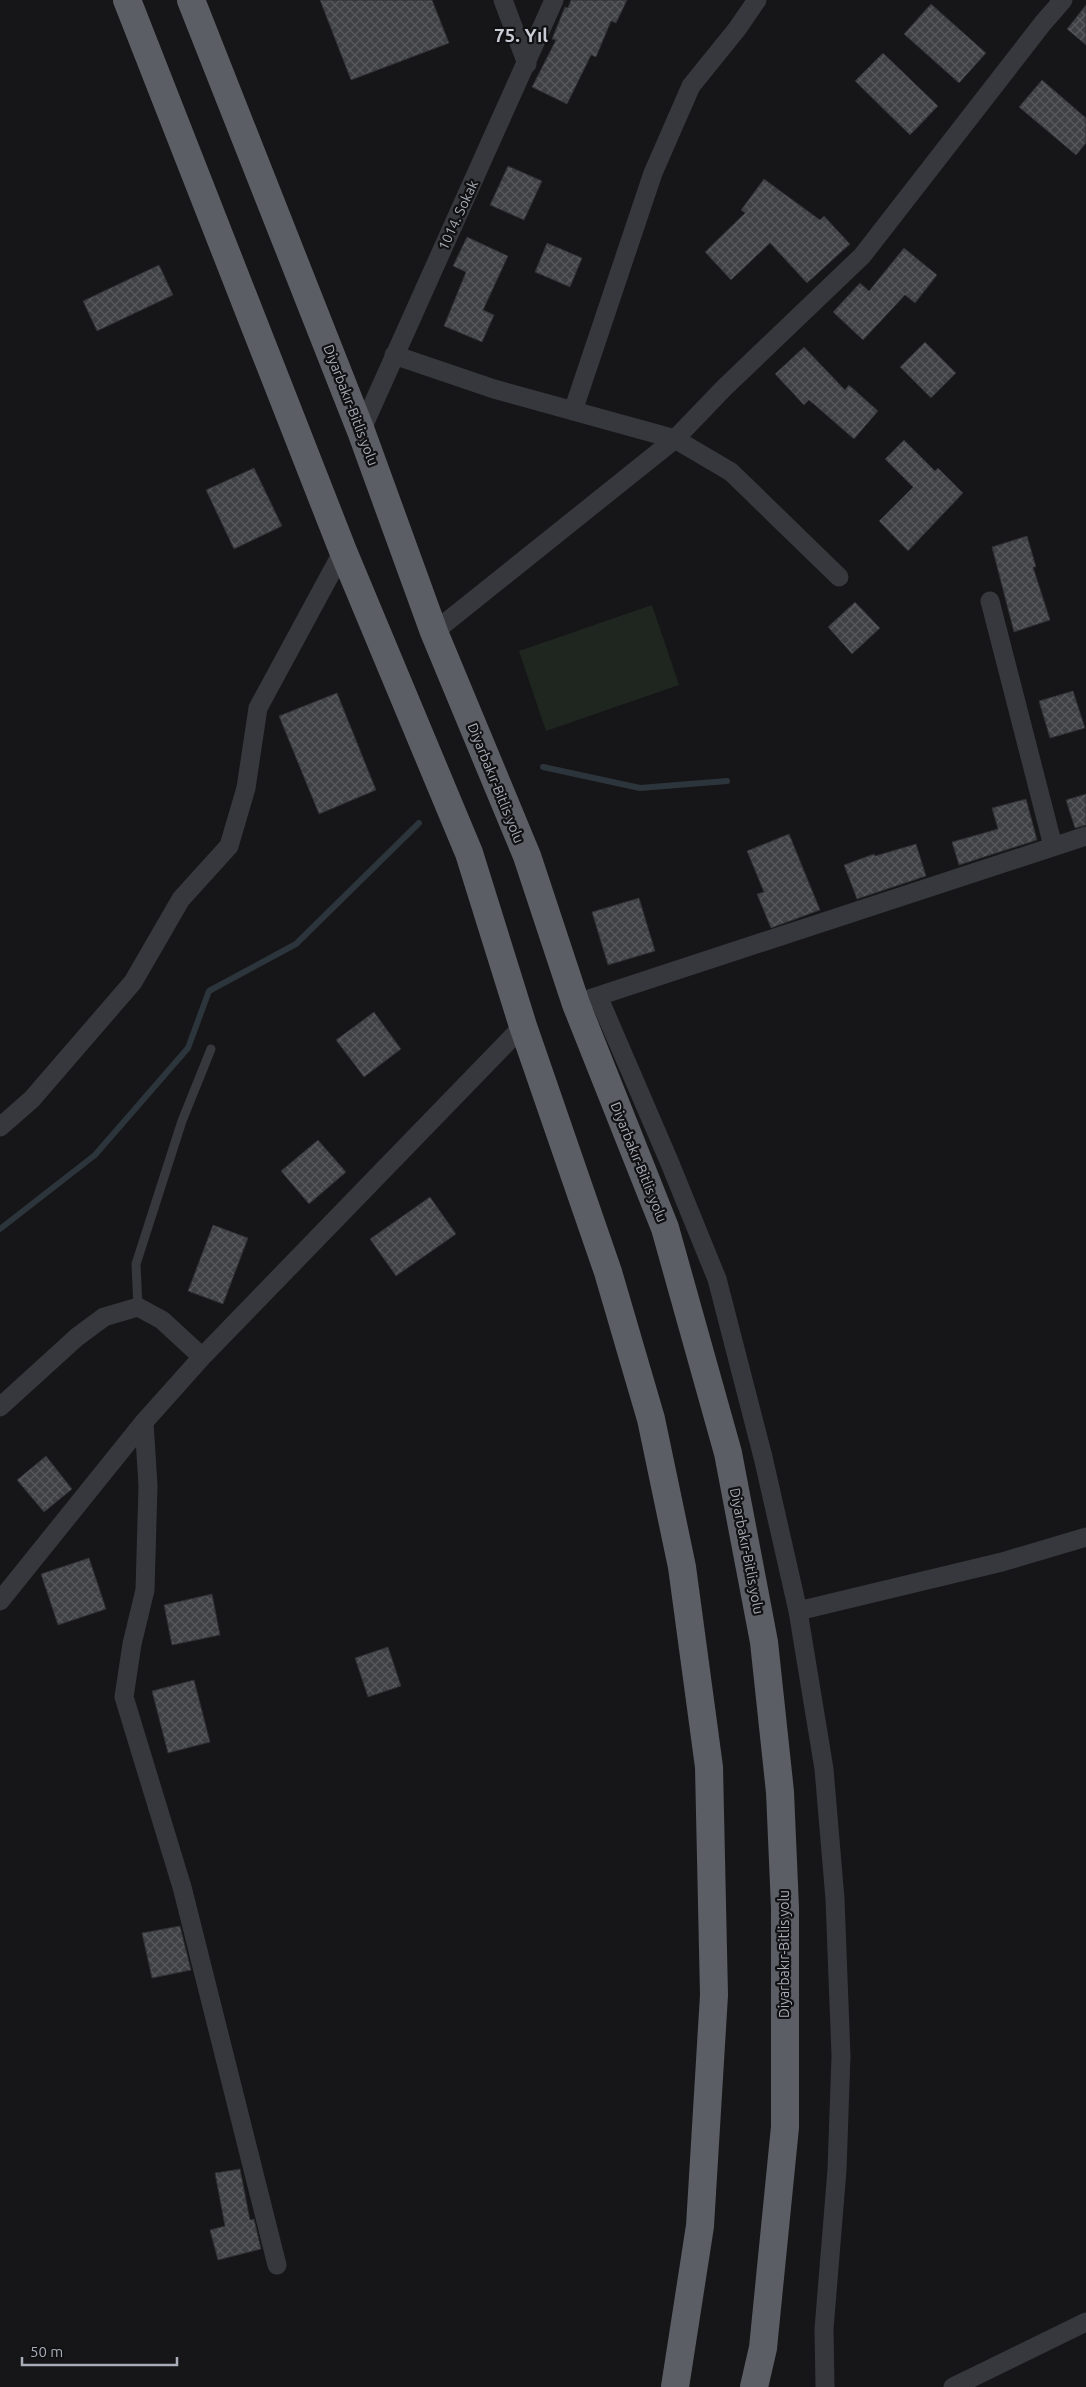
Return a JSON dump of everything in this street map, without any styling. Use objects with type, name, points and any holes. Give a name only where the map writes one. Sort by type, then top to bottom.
[{"type":"highway","points":[[127,0],[343,551],[469,853],[524,1026],[608,1272],[651,1419],[682,1567],[709,1767],[714,1995],[700,2226],[674,2387]]},
{"type":"highway","name":"Diyarbakır-Bitlis yolu","points":[[191,0],[362,430],[434,632],[587,1000],[665,1228],[728,1452],[764,1642],[781,1811],[785,1908],[785,2127],[763,2348],[754,2387]]},
{"type":"street","points":[[503,0],[526,64]]},
{"type":"street","name":"1014. Sokak","points":[[362,430],[554,0]]},
{"type":"street","points":[[573,411],[653,173],[691,86],[737,30],[756,0]]},
{"type":"street","points":[[434,632],[675,440],[724,388],[862,256],[1042,23],[1063,0]]},
{"type":"street","points":[[394,355],[494,389],[675,440],[731,472],[839,577]]},
{"type":"street","points":[[0,1127],[32,1099],[133,982],[181,899],[229,846],[246,788],[258,708],[343,551]]},
{"type":"street","points":[[990,602],[1053,846]]},
{"type":"street","points":[[825,2387],[824,2329],[836,2170],[841,2056],[834,1899],[824,1768],[798,1611],[764,1457],[717,1279],[669,1160],[611,1031],[587,1000],[1086,836]]},
{"type":"street","points":[[0,1601],[144,1422],[202,1357],[524,1026]]},
{"type":"street","points":[[0,1407],[71,1343],[104,1317],[138,1307],[162,1320],[202,1357]]},
{"type":"street","points":[[144,1422],[148,1486],[145,1590],[132,1644],[124,1697],[182,1887],[277,2265]]},
{"type":"street","points":[[798,1611],[1002,1562],[1086,1537]]},
{"type":"street","points":[[954,2387],[1086,2322]]},
{"type":"lane","points":[[138,1307],[136,1264],[182,1121],[211,1050]]},
{"type":"shaded area","points":[[652,605],[679,685],[546,731],[519,651]]},
{"type":"building","points":[[320,0],[432,0],[449,43],[351,80]]},
{"type":"building","points":[[571,0],[627,0],[616,23],[611,21],[596,57],[591,55],[567,104],[532,87],[556,40],[552,39],[565,7],[568,8]]},
{"type":"building","points":[[931,4],[986,53],[959,83],[904,34]]},
{"type":"building","points":[[1086,5],[1086,45],[1067,29]]},
{"type":"building","points":[[883,53],[938,106],[910,135],[855,81]]},
{"type":"building","points":[[1042,80],[1086,118],[1086,143],[1076,155],[1019,107]]},
{"type":"building","points":[[508,166],[542,181],[524,220],[490,205]]},
{"type":"building","points":[[764,179],[820,220],[824,216],[850,244],[807,283],[770,243],[731,280],[705,252],[745,213],[741,210]]},
{"type":"building","points":[[467,237],[508,256],[483,310],[494,315],[482,342],[444,326],[466,272],[453,266]]},
{"type":"building","points":[[547,243],[582,258],[570,287],[535,272]]},
{"type":"building","points":[[904,248],[937,275],[915,303],[905,295],[863,340],[833,312],[860,283],[869,291]]},
{"type":"building","points":[[159,265],[173,295],[97,331],[83,301]]},
{"type":"building","points":[[925,342],[956,373],[931,398],[900,367]]},
{"type":"building","points":[[804,347],[845,390],[849,385],[878,411],[854,439],[809,400],[804,405],[775,374]]},
{"type":"building","points":[[904,440],[935,471],[938,468],[963,493],[908,551],[879,521],[913,487],[885,459]]},
{"type":"building","points":[[254,468],[282,526],[234,549],[206,490]]},
{"type":"building","points":[[1027,536],[1036,567],[1033,567],[1050,620],[1014,632],[992,547]]},
{"type":"building","points":[[855,602],[880,628],[852,654],[828,627]]},
{"type":"building","points":[[1073,691],[1085,728],[1050,738],[1039,701]]},
{"type":"building","points":[[337,693],[376,790],[319,814],[279,716]]},
{"type":"building","points":[[1086,794],[1086,825],[1075,828],[1066,800]]},
{"type":"building","points":[[1026,799],[1037,840],[959,865],[952,842],[998,829],[992,808]]},
{"type":"building","points":[[789,834],[820,910],[771,928],[757,894],[764,892],[747,851]]},
{"type":"building","points":[[916,844],[926,876],[857,899],[844,865],[874,854],[875,856]]},
{"type":"building","points":[[639,898],[655,951],[608,965],[592,912]]},
{"type":"building","points":[[374,1012],[401,1049],[364,1077],[336,1040]]},
{"type":"building","points":[[318,1140],[346,1172],[309,1204],[281,1171]]},
{"type":"building","points":[[430,1197],[456,1234],[396,1276],[370,1239]]},
{"type":"building","points":[[213,1225],[248,1238],[223,1304],[188,1291]]},
{"type":"building","points":[[46,1456],[72,1489],[44,1512],[17,1480]]},
{"type":"building","points":[[89,1558],[106,1609],[58,1625],[41,1574]]},
{"type":"building","points":[[212,1594],[220,1635],[172,1645],[164,1605]]},
{"type":"building","points":[[388,1647],[401,1686],[368,1697],[355,1658]]},
{"type":"building","points":[[194,1680],[210,1742],[168,1753],[152,1691]]},
{"type":"building","points":[[180,1926],[191,1970],[152,1978],[142,1933]]},
{"type":"building","points":[[240,2169],[250,2220],[254,2219],[261,2249],[218,2260],[210,2230],[225,2226],[215,2173]]},
{"type":"waterway","points":[[543,767],[640,788],[727,781]]},
{"type":"waterway","points":[[0,1229],[95,1155],[188,1048],[209,991],[296,944],[419,823]]},
{"type":"district","name":"75. Yıl","points":[[521,35]]}]
